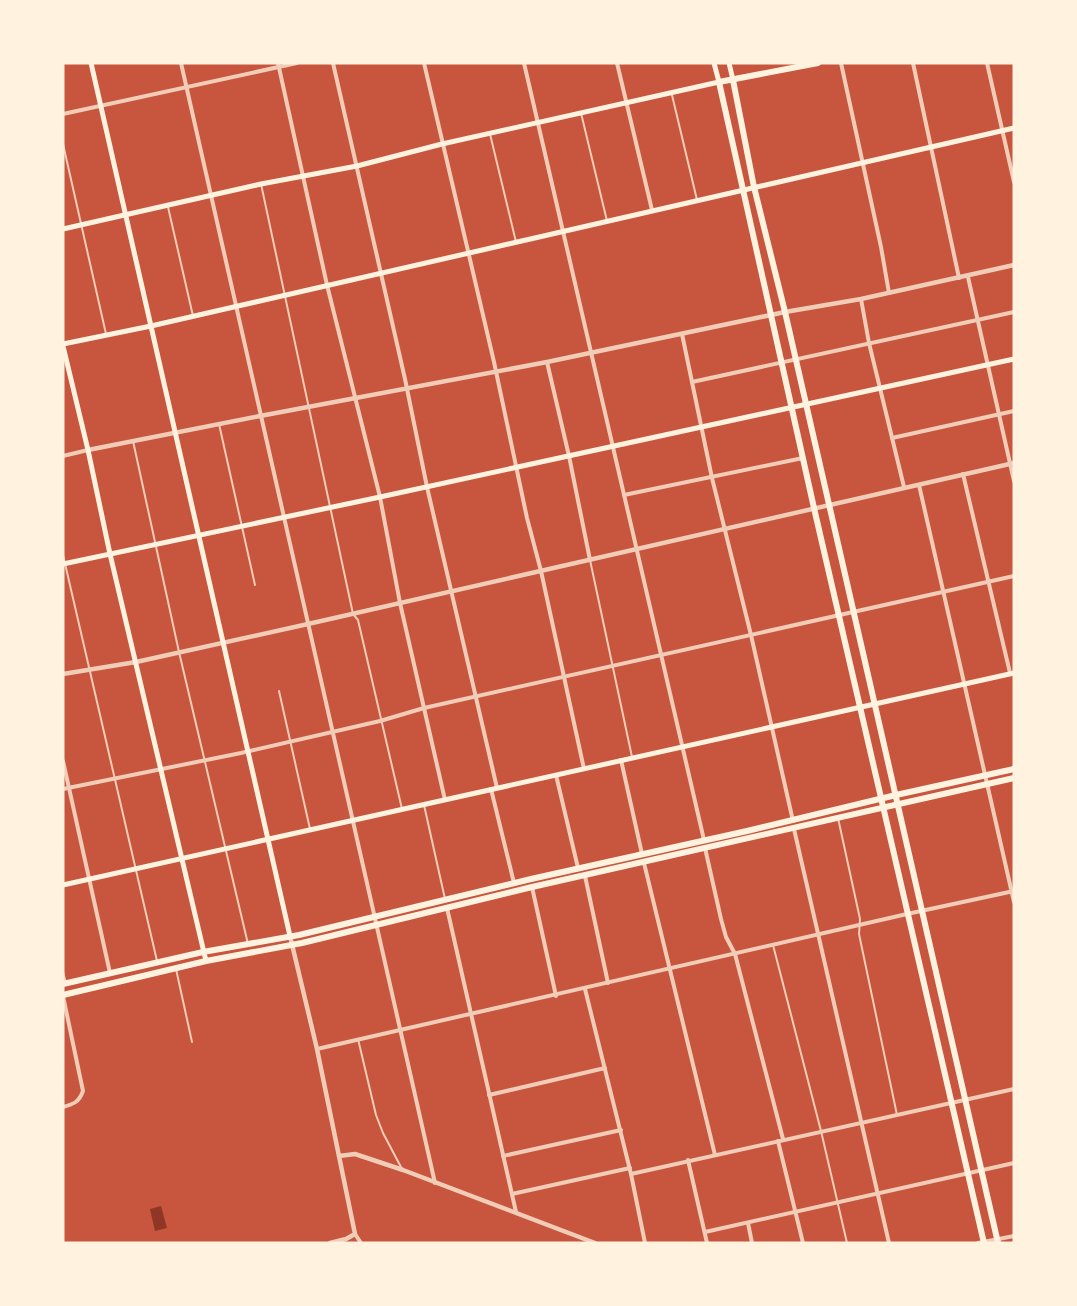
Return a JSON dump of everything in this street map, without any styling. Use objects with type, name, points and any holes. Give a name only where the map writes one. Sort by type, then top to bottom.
[{"type":"main road","points":[[91,63],[290,936]]},
{"type":"main road","points":[[714,63],[907,914],[952,1101],[982,1243]]},
{"type":"main road","points":[[729,63],[754,187],[785,312],[998,1241]]},
{"type":"main road","points":[[63,229],[261,184],[357,166],[442,144],[719,82],[818,63]]},
{"type":"main road","points":[[206,962],[63,345],[1014,128]]},
{"type":"main road","points":[[64,564],[1014,359]]},
{"type":"main road","points":[[63,885],[1012,673]]},
{"type":"main road","points":[[64,983],[203,952],[290,936],[1014,769]]},
{"type":"main road","points":[[63,996],[1014,778]]},
{"type":"street","points":[[181,63],[435,1183]]},
{"type":"street","points":[[63,114],[279,65],[297,63]]},
{"type":"street","points":[[333,63],[476,697],[514,883]]},
{"type":"street","points":[[424,63],[496,372],[584,769]]},
{"type":"street","points":[[524,63],[704,840]]},
{"type":"street","points":[[616,63],[652,210]]},
{"type":"street","points":[[841,63],[889,293]]},
{"type":"street","points":[[913,63],[959,279]]},
{"type":"street","points":[[987,63],[1014,182]]},
{"type":"street","points":[[279,65],[327,285],[380,497],[400,603],[445,800]]},
{"type":"street","points":[[63,456],[176,432],[547,362],[1014,266]]},
{"type":"street","points":[[968,276],[1014,481]]},
{"type":"street","points":[[861,299],[869,344],[904,487]]},
{"type":"street","points":[[692,382],[1014,312]]},
{"type":"street","points":[[682,334],[712,478],[751,635],[793,821]]},
{"type":"street","points":[[547,362],[590,560]]},
{"type":"street","points":[[892,438],[1014,411]]},
{"type":"street","points":[[624,495],[804,458]]},
{"type":"street","points":[[63,674],[88,668],[136,662],[308,624],[1012,464]]},
{"type":"street","points":[[963,474],[1012,673]]},
{"type":"street","points":[[919,484],[1014,902]]},
{"type":"street","points":[[63,789],[290,742],[424,708],[1014,576]]},
{"type":"street","points":[[621,760],[642,854]]},
{"type":"street","points":[[63,761],[110,973]]},
{"type":"street","points":[[556,775],[578,868]]},
{"type":"street","points":[[794,829],[889,1243]]},
{"type":"street","points":[[705,848],[721,919],[726,937],[735,954],[783,1140]]},
{"type":"street","points":[[644,863],[715,1155]]},
{"type":"street","points":[[585,876],[608,983]]},
{"type":"street","points":[[532,887],[556,996]]},
{"type":"street","points":[[317,1049],[907,914],[1013,892]]},
{"type":"street","points":[[447,908],[516,1212]]},
{"type":"street","points":[[290,936],[317,1049],[355,1234],[361,1243]]},
{"type":"street","points":[[585,989],[630,1168],[645,1243]]},
{"type":"street","points":[[63,996],[83,1091],[80,1099],[75,1103],[63,1107]]},
{"type":"street","points":[[489,1095],[605,1068]]},
{"type":"street","points":[[631,1174],[1014,1089]]},
{"type":"street","points":[[503,1156],[621,1130]]},
{"type":"street","points":[[778,1141],[803,1243]]},
{"type":"street","points":[[339,1155],[355,1154],[403,1170],[595,1243]]},
{"type":"street","points":[[688,1160],[707,1243]]},
{"type":"street","points":[[705,1232],[1014,1163]]},
{"type":"street","points":[[512,1194],[630,1168]]},
{"type":"street","points":[[748,1222],[752,1243]]},
{"type":"street","points":[[330,1243],[355,1234]]},
{"type":"street","points":[[982,1243],[1014,1236]]},
{"type":"lane","points":[[672,93],[697,200]]},
{"type":"lane","points":[[581,113],[607,221]]},
{"type":"lane","points":[[490,133],[516,242]]},
{"type":"lane","points":[[63,144],[106,334]]},
{"type":"lane","points":[[261,184],[353,614],[358,620],[402,809]]},
{"type":"lane","points":[[167,205],[193,316]]},
{"type":"lane","points":[[219,424],[255,585]]},
{"type":"lane","points":[[133,441],[179,652],[248,944]]},
{"type":"lane","points":[[63,555],[158,962]]},
{"type":"lane","points":[[590,560],[633,758]]},
{"type":"lane","points":[[279,691],[310,830]]},
{"type":"lane","points":[[424,804],[446,899]]},
{"type":"lane","points":[[838,818],[897,1115]]},
{"type":"lane","points":[[773,945],[847,1243]]},
{"type":"lane","points":[[176,969],[192,1042]]},
{"type":"lane","points":[[63,972],[64,983]]},
{"type":"lane","points":[[358,1040],[376,1116],[403,1170]]},
{"type":"shaded area","points":[[161,1206],[167,1228],[155,1231],[150,1209]]}]
